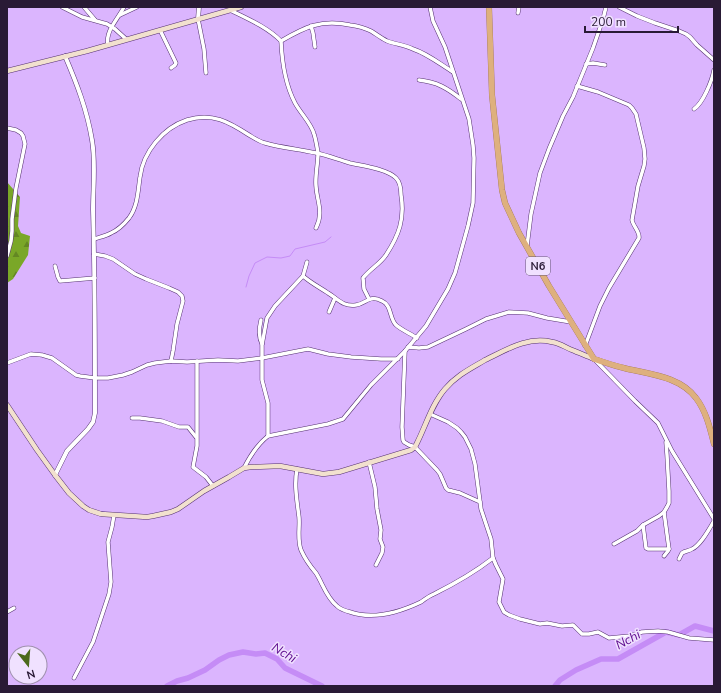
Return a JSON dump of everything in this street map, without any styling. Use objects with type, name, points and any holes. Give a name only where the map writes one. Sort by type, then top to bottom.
[{"type":"highway","name":"N6","points":[[489,7],[492,95],[502,190],[505,203],[526,246],[594,359]]},
{"type":"highway","points":[[594,359],[670,380],[688,390],[696,399],[705,414],[714,444]]},
{"type":"main road","points":[[7,71],[108,45],[241,7]]},
{"type":"main road","points":[[7,405],[55,475],[83,506],[101,514],[147,517],[178,509],[244,468],[280,466],[315,474],[323,474],[339,472],[406,452],[415,447],[437,401],[445,389],[458,375],[515,345],[531,341],[552,342],[594,359]]},
{"type":"street","points":[[62,7],[82,17],[96,20],[115,28],[126,39]]},
{"type":"street","points":[[84,7],[96,20]]},
{"type":"street","points":[[108,45],[107,36],[124,7]]},
{"type":"street","points":[[120,15],[138,7]]},
{"type":"street","points":[[199,7],[198,19],[203,44],[206,73]]},
{"type":"street","points":[[244,468],[255,450],[268,436],[328,424],[343,419],[371,385],[417,338],[429,322],[453,278],[471,215],[474,163],[473,145],[469,119],[443,43],[433,20],[430,7]]},
{"type":"street","points":[[518,14],[519,7]]},
{"type":"street","points":[[526,246],[540,174],[553,138],[573,97],[603,19],[606,7]]},
{"type":"street","points":[[619,7],[637,16],[686,34],[714,60],[714,64]]},
{"type":"street","points":[[230,10],[267,29],[281,41],[285,78],[294,102],[311,127],[318,153],[316,185],[320,214],[316,228]]},
{"type":"street","points":[[281,41],[296,32],[318,24],[335,22],[353,25],[371,31],[386,40],[424,54],[453,72]]},
{"type":"street","points":[[311,26],[315,46]]},
{"type":"street","points":[[160,30],[176,63],[171,68]]},
{"type":"street","points":[[55,475],[67,451],[84,435],[93,422],[95,413],[94,162],[92,141],[84,104],[65,56]]},
{"type":"street","points":[[586,64],[593,63],[604,65]]},
{"type":"street","points":[[694,109],[701,101],[712,79],[714,70]]},
{"type":"street","points":[[419,80],[432,82],[445,87],[462,100]]},
{"type":"street","points":[[577,86],[610,97],[629,105],[632,108],[636,114],[645,158],[632,220],[640,235],[600,306],[585,346]]},
{"type":"street","points":[[94,239],[116,231],[130,217],[136,204],[142,165],[150,148],[162,135],[187,120],[208,117],[216,118],[233,124],[264,143],[318,153],[344,162],[383,171],[395,177],[400,185],[403,208],[401,225],[386,256],[363,278],[364,289],[369,299]]},
{"type":"street","points":[[7,128],[21,133],[24,136],[25,144],[16,188],[11,241],[7,256]]},
{"type":"street","points":[[94,254],[113,259],[135,274],[178,292],[182,296],[184,301],[177,324],[171,361]]},
{"type":"street","points":[[268,436],[268,403],[262,380],[262,345],[266,323],[270,313],[282,297],[303,276],[307,262]]},
{"type":"street","points":[[55,266],[60,281],[95,278]]},
{"type":"street","points":[[303,276],[343,303],[355,305],[369,299],[375,299],[386,303],[395,324],[417,338]]},
{"type":"street","points":[[329,312],[335,298]]},
{"type":"street","points":[[408,347],[428,347],[486,319],[509,312],[528,313],[571,322]]},
{"type":"street","points":[[261,320],[259,325],[259,336],[262,345]]},
{"type":"street","points":[[7,363],[31,354],[42,355],[52,358],[76,375],[95,378],[108,378],[123,375],[155,363],[171,361],[238,361],[262,358],[302,349],[351,357],[398,359]]},
{"type":"street","points":[[405,351],[402,427],[403,440],[406,444],[415,447],[437,470],[448,490],[460,493],[480,502]]},
{"type":"street","points":[[594,359],[655,420],[714,520],[699,542],[691,550],[682,552],[679,559]]},
{"type":"street","points":[[197,361],[197,438],[193,467],[206,477],[213,486]]},
{"type":"street","points":[[430,414],[457,428],[468,442],[471,449],[475,464],[482,515],[491,539],[493,558],[503,579],[500,606],[504,612],[509,615],[540,624],[547,623],[559,626],[573,625],[582,634],[598,632],[609,638],[630,636],[642,632],[658,631],[668,632],[689,638],[714,640]]},
{"type":"street","points":[[132,418],[162,421],[179,427],[188,427],[197,438]]},
{"type":"street","points":[[614,544],[655,519],[664,512],[669,503],[666,441]]},
{"type":"street","points":[[369,462],[375,487],[376,507],[381,530],[380,539],[383,547],[382,554],[376,565]]},
{"type":"street","points":[[297,469],[295,478],[299,518],[299,540],[301,549],[327,595],[337,607],[342,610],[372,615],[394,612],[421,602],[457,582],[493,558]]},
{"type":"street","points":[[664,512],[668,549],[668,552],[664,556]]},
{"type":"street","points":[[74,678],[93,642],[109,594],[111,582],[108,542],[114,515]]},
{"type":"street","points":[[643,525],[646,548],[668,549]]},
{"type":"street","points":[[7,612],[14,608]]},
{"type":"green space","points":[[7,182],[20,197],[18,226],[21,233],[30,236],[28,255],[13,279],[7,283]]},
{"type":"waterway","points":[[246,287],[255,263],[267,257],[281,258],[290,256],[295,249],[325,242],[331,237]]},
{"type":"waterway","name":"Nchi","points":[[555,686],[560,680],[576,670],[601,659],[618,659],[666,632],[679,635],[695,626],[714,631]]},
{"type":"waterway","name":"Nchi","points":[[167,686],[205,670],[229,655],[243,652],[256,654],[265,653],[277,659],[285,668],[322,686]]}]
